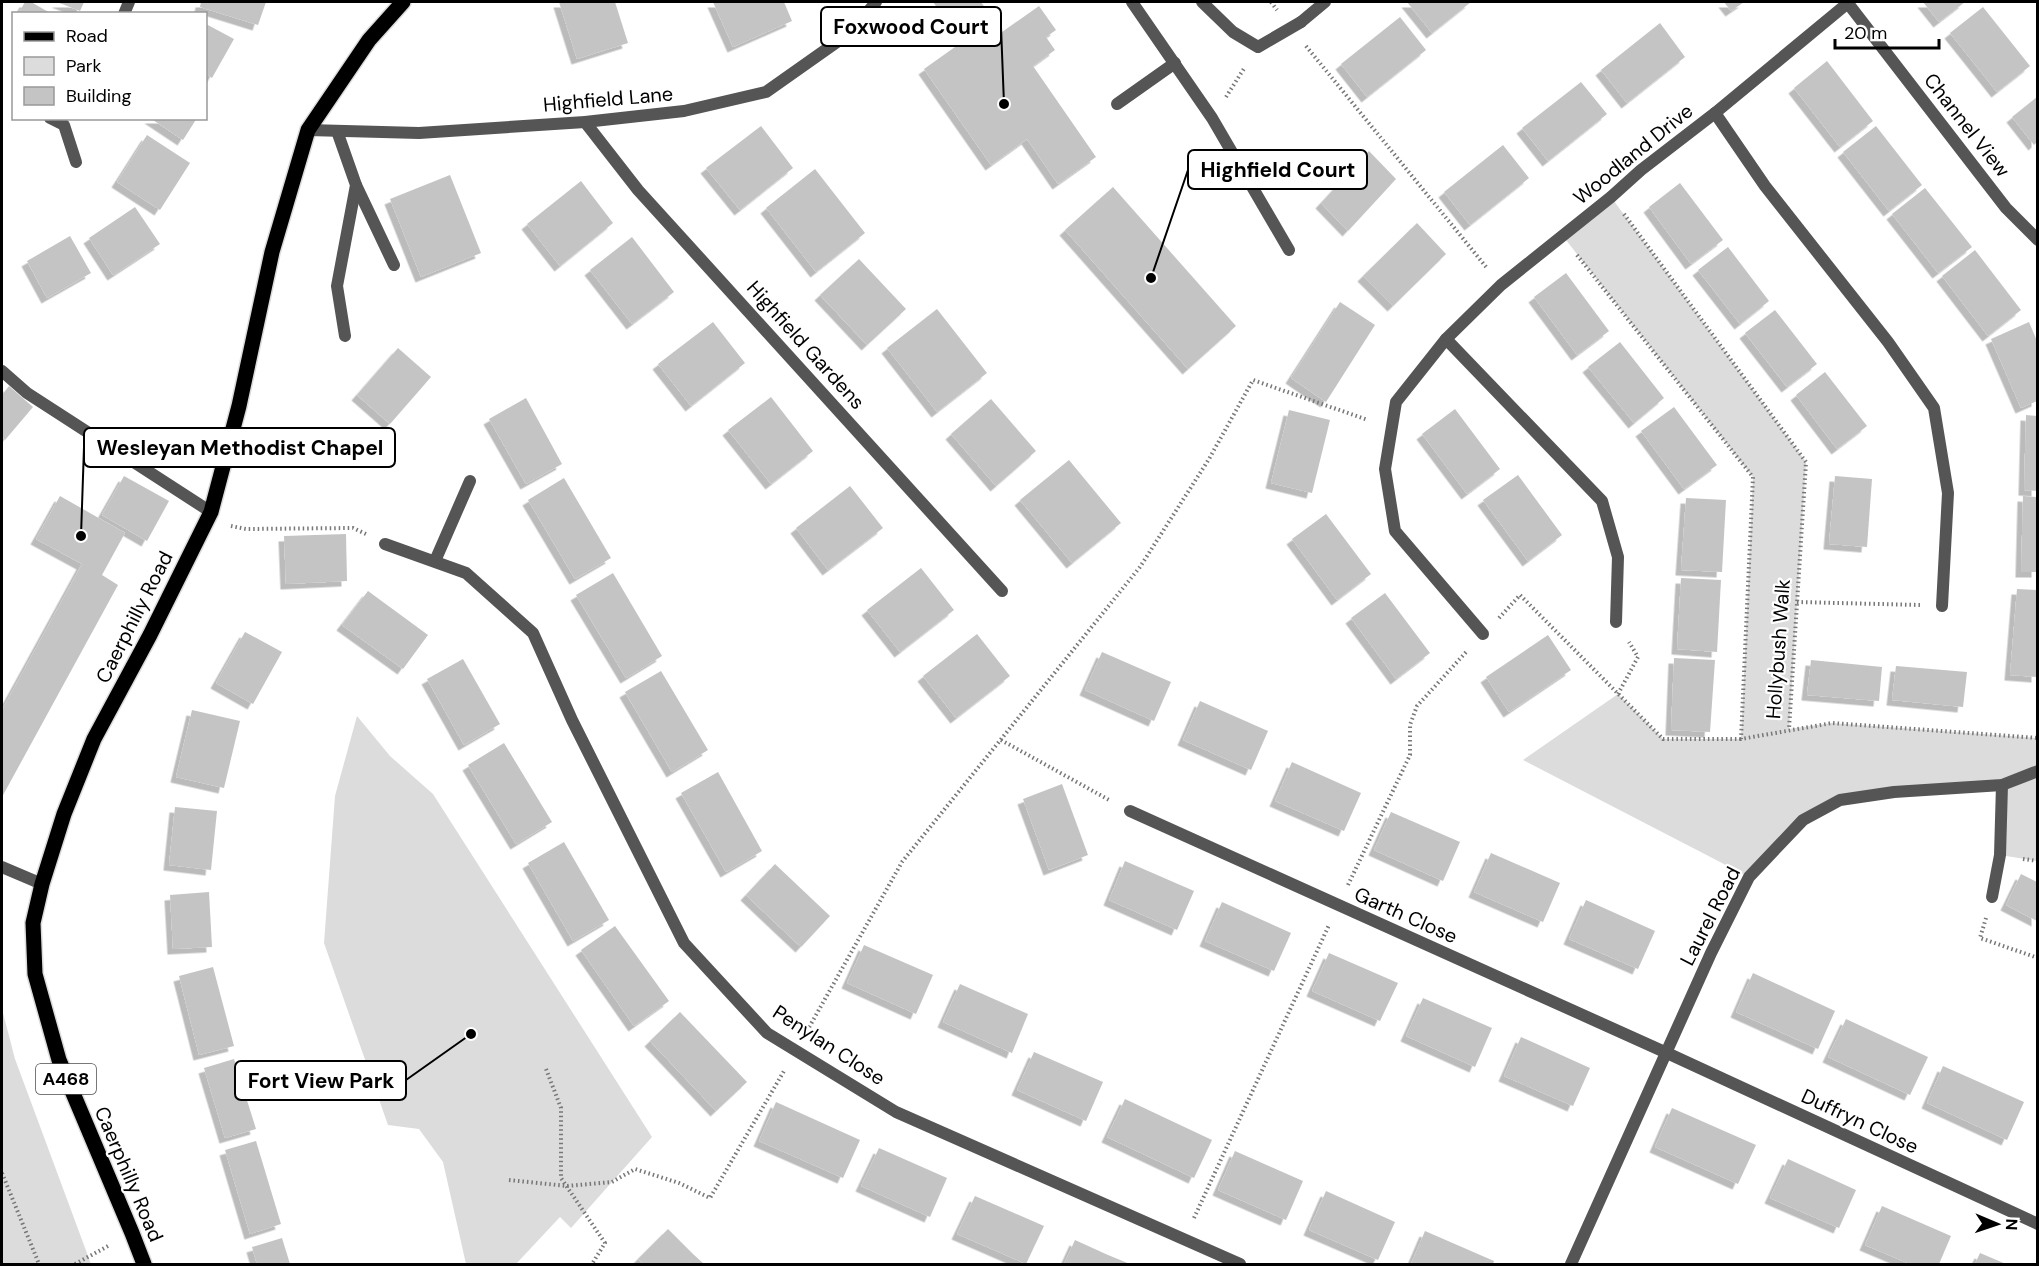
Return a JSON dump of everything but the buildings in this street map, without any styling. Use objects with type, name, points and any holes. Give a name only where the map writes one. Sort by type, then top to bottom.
[{"type":"main road","name":"Caerphilly Road","points":[[144,1264],[59,1060],[34,974],[33,923],[42,884],[64,814],[94,739],[211,512],[239,406],[272,252],[308,130],[369,40],[403,2]]},
{"type":"street","name":"Highfield Lane","points":[[308,130],[419,133],[585,122],[684,111],[766,92],[851,32],[876,2]]},
{"type":"street","points":[[1132,2],[1212,118],[1289,250]]},
{"type":"street","points":[[1202,2],[1233,32],[1258,47],[1296,25],[1325,2]]},
{"type":"street","name":"Woodland Drive","points":[[1483,634],[1395,531],[1385,469],[1396,402],[1446,339],[1501,285],[1611,197],[1641,170],[1715,113],[1848,2]]},
{"type":"street","name":"Channel View","points":[[1848,2],[2006,208],[2037,240]]},
{"type":"street","points":[[1117,104],[1175,63]]},
{"type":"street","points":[[1715,113],[1765,186],[1888,342],[1934,408],[1948,493],[1942,606]]},
{"type":"street","points":[[67,122],[76,162]]},
{"type":"street","name":"Highfield Gardens","points":[[585,122],[638,190],[1002,591]]},
{"type":"street","points":[[337,131],[356,185],[394,265]]},
{"type":"street","points":[[345,336],[337,286],[356,185]]},
{"type":"street","points":[[1446,339],[1602,501],[1618,557],[1616,622]]},
{"type":"street","points":[[2,371],[27,393],[211,512]]},
{"type":"street","points":[[435,561],[470,481]]},
{"type":"street","name":"Penylan Close","points":[[385,544],[466,573],[533,633],[572,720],[684,943],[767,1033],[896,1112],[1240,1264]]},
{"type":"street","name":"Laurel Road","points":[[1571,1264],[1711,953],[1749,877],[1803,820],[1840,800],[1894,792],[2002,785],[2037,771]]},
{"type":"street","points":[[1992,897],[2001,855],[2002,785]]},
{"type":"street","name":"Garth Close","points":[[1130,811],[1667,1053]]},
{"type":"street","points":[[2,867],[42,884]]},
{"type":"street","name":"Duffryn Close","points":[[1667,1053],[2037,1224]]},
{"type":"path","points":[[1296,25],[1501,285]]},
{"type":"path","points":[[1212,118],[1258,47]]},
{"type":"path","name":"Hollybush Walk","points":[[1562,235],[1753,477],[1741,739],[1789,729],[1806,462],[1611,197]]},
{"type":"path","points":[[509,1180],[567,1186],[612,1182],[635,1169],[678,1183],[710,1198],[902,861],[1140,567],[1209,459],[1253,380],[1392,428]]},
{"type":"path","points":[[246,529],[353,528],[385,544]]},
{"type":"path","points":[[1184,1239],[1410,755],[1410,725],[1417,706],[1520,596],[1663,739],[1741,739]]},
{"type":"path","points":[[1797,602],[1942,606]]},
{"type":"path","points":[[1616,622],[1638,657],[1618,694]]},
{"type":"path","points":[[1789,729],[1832,723],[2037,738]]},
{"type":"path","points":[[1001,740],[1130,811]]},
{"type":"path","points":[[1992,897],[1980,938],[2037,958]]},
{"type":"path","points":[[546,1069],[561,1108],[561,1178],[605,1243],[592,1264]]},
{"type":"path","points":[[2,1173],[39,1264]]},
{"type":"path","points":[[75,1264],[132,1233]]},
{"type":"green space","points":[[1611,197],[1806,462],[1789,729],[1832,723],[2037,738],[2037,861],[2000,855],[2002,785],[1840,800],[1803,820],[1749,877],[1523,760],[1618,694],[1663,739],[1741,739],[1753,477],[1562,235]]},
{"type":"green space","points":[[357,716],[390,756],[433,794],[652,1137],[571,1228],[560,1217],[516,1264],[466,1264],[443,1162],[419,1129],[388,1125],[324,943],[335,796]]},
{"type":"green space","points":[[2,1009],[15,1059],[91,1264],[2,1264]]},
{"type":"place","name":"Foxwood Court","points":[[1004,104]]},
{"type":"place","name":"Highfield Court","points":[[1151,278]]},
{"type":"place","name":"Wesleyan Methodist Chapel","points":[[81,536]]},
{"type":"place","name":"Fort View Park","points":[[471,1034]]}]
